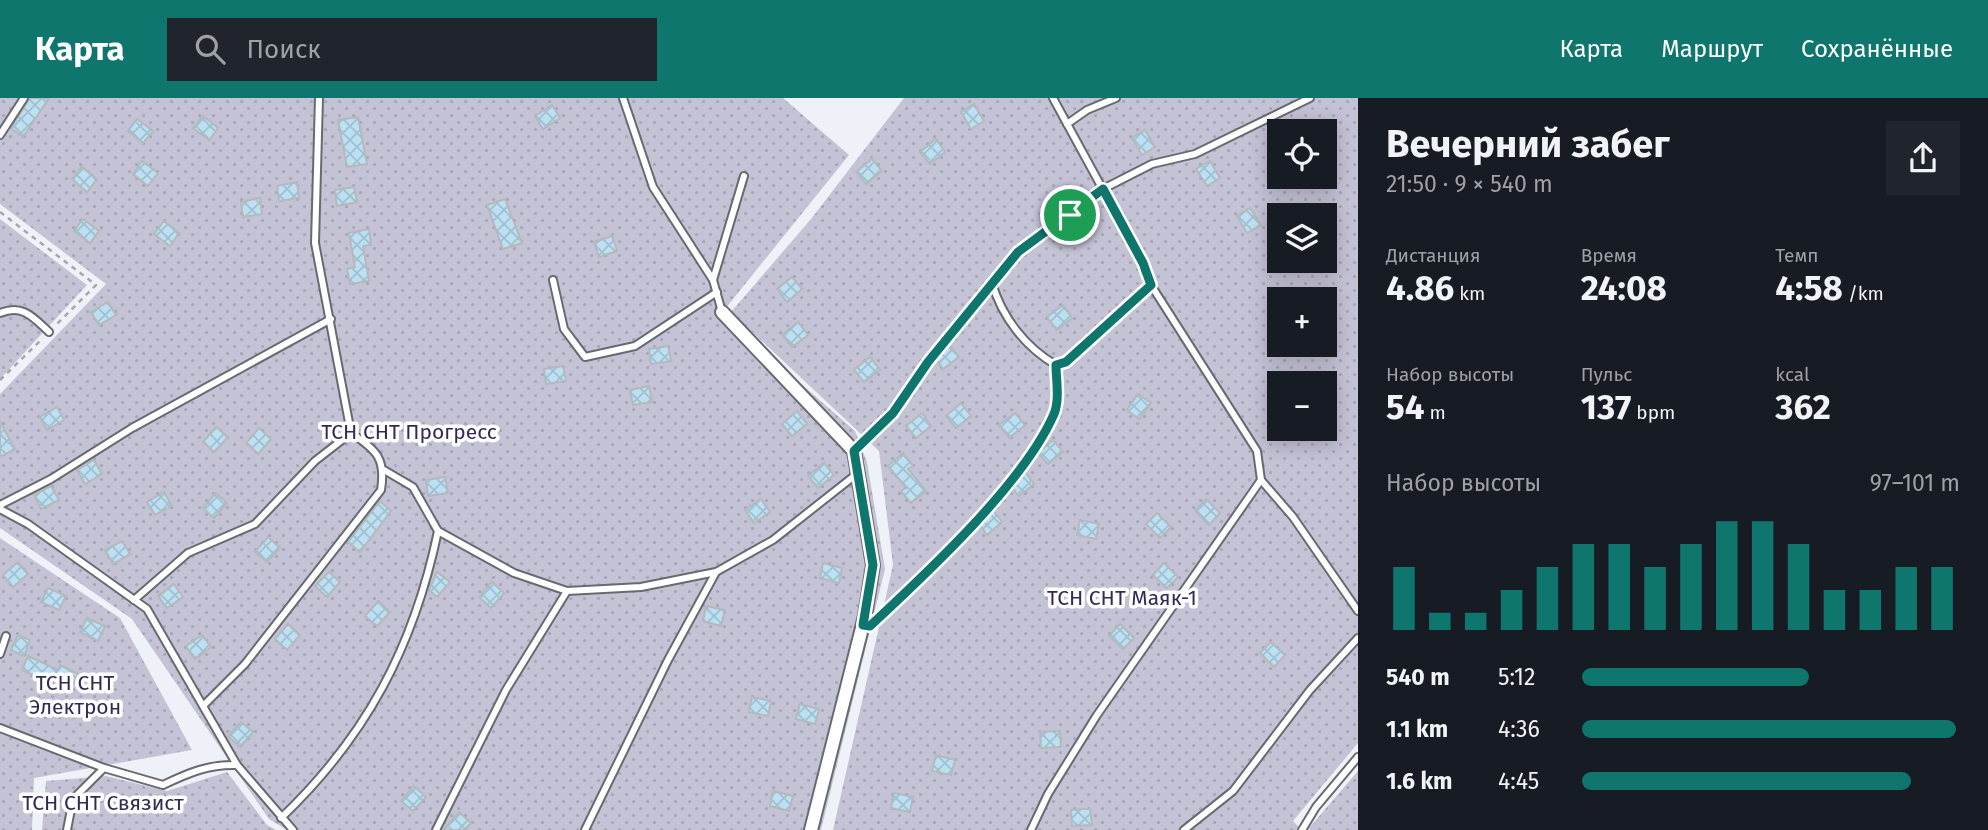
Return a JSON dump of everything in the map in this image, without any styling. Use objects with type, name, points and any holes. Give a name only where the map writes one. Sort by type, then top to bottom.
[{"type":"street","points":[[722,312],[854,451],[858,474],[873,565],[863,625],[811,830]]},
{"type":"lane","points":[[0,135],[24,98]]},
{"type":"lane","points":[[319,98],[315,243],[351,433],[372,447],[384,470],[414,487],[438,531],[514,573],[566,591],[640,587],[716,572],[773,540],[858,474]]},
{"type":"lane","points":[[623,98],[653,187],[713,280],[722,312]]},
{"type":"lane","points":[[1053,98],[1088,158],[1143,263],[1151,285],[1257,451],[1261,480],[1293,517],[1358,611]]},
{"type":"lane","points":[[1067,124],[1087,110],[1116,98]]},
{"type":"lane","points":[[854,451],[893,413],[928,362],[1018,252],[1103,189],[1152,164],[1195,154],[1310,98]]},
{"type":"lane","points":[[713,280],[744,176]]},
{"type":"lane","points":[[553,280],[564,329],[586,357],[635,345],[717,292]]},
{"type":"lane","points":[[992,284],[1000,310],[1038,355],[1056,365],[1066,362],[1151,285]]},
{"type":"lane","points":[[0,313],[20,309],[49,332]]},
{"type":"lane","points":[[293,830],[237,765],[147,609],[0,507],[51,479],[132,428],[331,319]]},
{"type":"lane","points":[[863,625],[870,626],[931,567],[1001,491],[1026,458],[1054,412],[1056,365]]},
{"type":"lane","points":[[134,600],[188,553],[255,524],[315,461],[351,433]]},
{"type":"lane","points":[[203,706],[245,664],[381,490],[384,470]]},
{"type":"lane","points":[[1031,830],[1048,794],[1097,715],[1261,480]]},
{"type":"lane","points":[[281,818],[318,783],[355,734],[405,647],[426,586],[438,531]]},
{"type":"lane","points":[[585,830],[668,660],[716,572]]},
{"type":"lane","points":[[436,830],[506,690],[566,591]]},
{"type":"lane","points":[[0,654],[6,636]]},
{"type":"lane","points":[[1184,830],[1233,791],[1310,690],[1358,638]]},
{"type":"lane","points":[[0,728],[104,768],[163,785],[193,770],[217,764],[237,765]]},
{"type":"lane","points":[[1302,830],[1315,807],[1358,757]]},
{"type":"lane","points":[[67,830],[73,799],[104,768]]},
{"type":"path","points":[[0,212],[96,285],[0,380]]},
{"type":"green space","name":"ТСН СНТ Прогресс","points":[[0,98],[783,98],[849,155],[721,314],[855,431],[867,462],[885,569],[821,830],[287,830],[269,819],[132,619],[0,528],[0,394],[106,284],[0,204]]},
{"type":"green space","name":"ТСН СНТ Маяк-1","points":[[904,98],[1358,98],[1358,743],[1293,821],[1302,830],[833,830],[893,565],[879,451],[731,312],[811,219]]},
{"type":"green space","points":[[0,219],[87,285],[0,379]]},
{"type":"green space","name":"ТСН СНТ Электрон","points":[[0,538],[120,618],[192,750],[34,778],[32,830],[0,830]]},
{"type":"green space","points":[[1358,771],[1358,830],[1310,830],[1309,828]]},
{"type":"green space","name":"ТСН СНТ Связист","points":[[227,772],[267,825],[276,830],[42,830],[46,781],[106,776],[167,791]]},
{"type":"building","points":[[30,98],[49,98],[23,137],[11,128]]},
{"type":"building","points":[[974,104],[984,121],[971,129],[961,112]]},
{"type":"building","points":[[552,105],[560,118],[543,129],[535,116]]},
{"type":"building","points":[[203,116],[218,128],[209,140],[193,128]]},
{"type":"building","points":[[358,117],[367,164],[347,167],[338,120]]},
{"type":"building","points":[[137,119],[153,131],[143,143],[128,131]]},
{"type":"building","points":[[1145,130],[1155,147],[1142,155],[1132,138]]},
{"type":"building","points":[[936,139],[945,152],[930,164],[920,152]]},
{"type":"building","points":[[872,159],[882,171],[866,184],[856,172]]},
{"type":"building","points":[[142,161],[158,173],[148,186],[133,174]]},
{"type":"building","points":[[1210,161],[1220,178],[1207,186],[1196,169]]},
{"type":"building","points":[[82,167],[97,179],[87,192],[72,179]]},
{"type":"building","points":[[297,182],[299,198],[279,201],[277,186]]},
{"type":"building","points":[[354,187],[357,202],[337,206],[335,190]]},
{"type":"building","points":[[260,198],[262,214],[243,217],[241,202]]},
{"type":"building","points":[[505,199],[522,243],[503,249],[487,205]]},
{"type":"building","points":[[1250,208],[1261,225],[1247,233],[1237,216]]},
{"type":"building","points":[[83,219],[99,231],[90,243],[74,231]]},
{"type":"building","points":[[164,221],[179,233],[170,246],[154,234]]},
{"type":"building","points":[[369,229],[371,245],[363,246],[369,281],[350,284],[347,269],[355,267],[349,233]]},
{"type":"building","points":[[612,236],[617,251],[599,257],[594,242]]},
{"type":"building","points":[[792,277],[802,289],[787,302],[777,289]]},
{"type":"building","points":[[108,302],[116,315],[99,325],[91,312]]},
{"type":"building","points":[[1063,305],[1072,318],[1057,330],[1047,317]]},
{"type":"building","points":[[798,322],[808,335],[792,347],[782,335]]},
{"type":"building","points":[[949,345],[959,357],[943,369],[937,360]]},
{"type":"building","points":[[668,346],[671,361],[651,364],[649,349]]},
{"type":"building","points":[[870,357],[880,370],[864,382],[854,370]]},
{"type":"building","points":[[563,366],[566,381],[546,384],[544,369]]},
{"type":"building","points":[[649,386],[652,402],[633,405],[630,390]]},
{"type":"building","points":[[1138,394],[1151,403],[1139,419],[1127,410]]},
{"type":"building","points":[[961,403],[971,416],[956,428],[946,416]]},
{"type":"building","points":[[57,407],[64,420],[47,430],[40,417]]},
{"type":"building","points":[[797,411],[807,424],[792,436],[782,424]]},
{"type":"building","points":[[922,413],[931,426],[916,438],[906,426]]},
{"type":"building","points":[[1015,413],[1025,425],[1009,438],[999,425]]},
{"type":"building","points":[[0,422],[15,449],[0,457]]},
{"type":"building","points":[[216,427],[228,437],[214,452],[203,442]]},
{"type":"building","points":[[259,428],[271,439],[258,454],[246,443]]},
{"type":"building","points":[[1053,440],[1063,452],[1048,464],[1038,453]]},
{"type":"building","points":[[903,453],[913,466],[908,469],[926,491],[911,503],[901,491],[906,488],[888,466]]},
{"type":"building","points":[[94,460],[102,474],[85,484],[77,470]]},
{"type":"building","points":[[824,463],[834,475],[818,488],[808,476]]},
{"type":"building","points":[[1025,472],[1034,484],[1019,496],[1012,488]]},
{"type":"building","points":[[445,477],[448,493],[428,496],[426,480]]},
{"type":"building","points":[[51,486],[59,500],[41,509],[34,495]]},
{"type":"building","points":[[164,492],[172,506],[155,515],[147,502]]},
{"type":"building","points":[[216,493],[227,503],[214,518],[203,508]]},
{"type":"building","points":[[761,499],[770,512],[754,523],[745,510]]},
{"type":"building","points":[[1206,499],[1220,513],[1209,525],[1195,511]]},
{"type":"building","points":[[380,501],[391,511],[360,552],[348,542]]},
{"type":"building","points":[[993,510],[1002,522],[987,535],[980,525]]},
{"type":"building","points":[[1157,513],[1171,527],[1160,538],[1146,524]]},
{"type":"building","points":[[1080,520],[1099,524],[1096,539],[1077,535]]},
{"type":"building","points":[[268,537],[280,548],[267,562],[255,552]]},
{"type":"building","points":[[122,541],[130,554],[113,564],[105,550]]},
{"type":"building","points":[[18,562],[28,574],[13,587],[3,575]]},
{"type":"building","points":[[823,563],[842,568],[839,583],[820,578]]},
{"type":"building","points":[[1164,563],[1178,577],[1167,588],[1153,575]]},
{"type":"building","points":[[329,572],[340,582],[327,597],[315,586]]},
{"type":"building","points":[[437,572],[450,582],[437,597],[429,590]]},
{"type":"building","points":[[492,582],[504,593],[491,608],[479,597]]},
{"type":"building","points":[[174,584],[183,597],[167,608],[158,596]]},
{"type":"building","points":[[48,588],[66,596],[59,610],[41,602]]},
{"type":"building","points":[[378,601],[390,612],[377,626],[365,616]]},
{"type":"building","points":[[706,606],[725,610],[721,626],[703,621]]},
{"type":"building","points":[[87,618],[105,626],[98,641],[80,632]]},
{"type":"building","points":[[288,624],[300,635],[287,650],[275,639]]},
{"type":"building","points":[[1120,624],[1134,638],[1123,649],[1109,636]]},
{"type":"building","points":[[18,635],[30,640],[24,656],[11,650]]},
{"type":"building","points":[[202,635],[211,647],[195,659],[186,646]]},
{"type":"building","points":[[1271,642],[1285,655],[1274,667],[1260,653]]},
{"type":"building","points":[[28,656],[58,670],[60,665],[78,674],[71,688],[41,674],[39,678],[22,670]]},
{"type":"building","points":[[752,697],[771,701],[768,716],[749,712]]},
{"type":"building","points":[[800,704],[819,709],[815,724],[796,719]]},
{"type":"building","points":[[241,722],[253,732],[240,747],[228,736]]},
{"type":"building","points":[[1060,731],[1061,747],[1041,748],[1040,732]]},
{"type":"building","points":[[936,755],[955,760],[951,775],[932,771]]},
{"type":"building","points":[[414,786],[426,797],[413,811],[401,801]]},
{"type":"building","points":[[773,791],[793,796],[789,811],[770,806]]},
{"type":"building","points":[[894,793],[913,797],[910,812],[891,808]]},
{"type":"building","points":[[1090,809],[1092,825],[1072,826],[1071,810]]},
{"type":"building","points":[[459,812],[471,823],[464,830],[443,830]]},
{"type":"route","points":[[1103,189],[1143,263],[1151,285],[1066,362],[1056,365],[1057,393],[1054,412],[1026,458],[1001,491],[947,550],[870,626],[863,625],[873,565],[854,451],[893,413],[928,362],[1018,252],[1070,215],[1103,189]]}]
